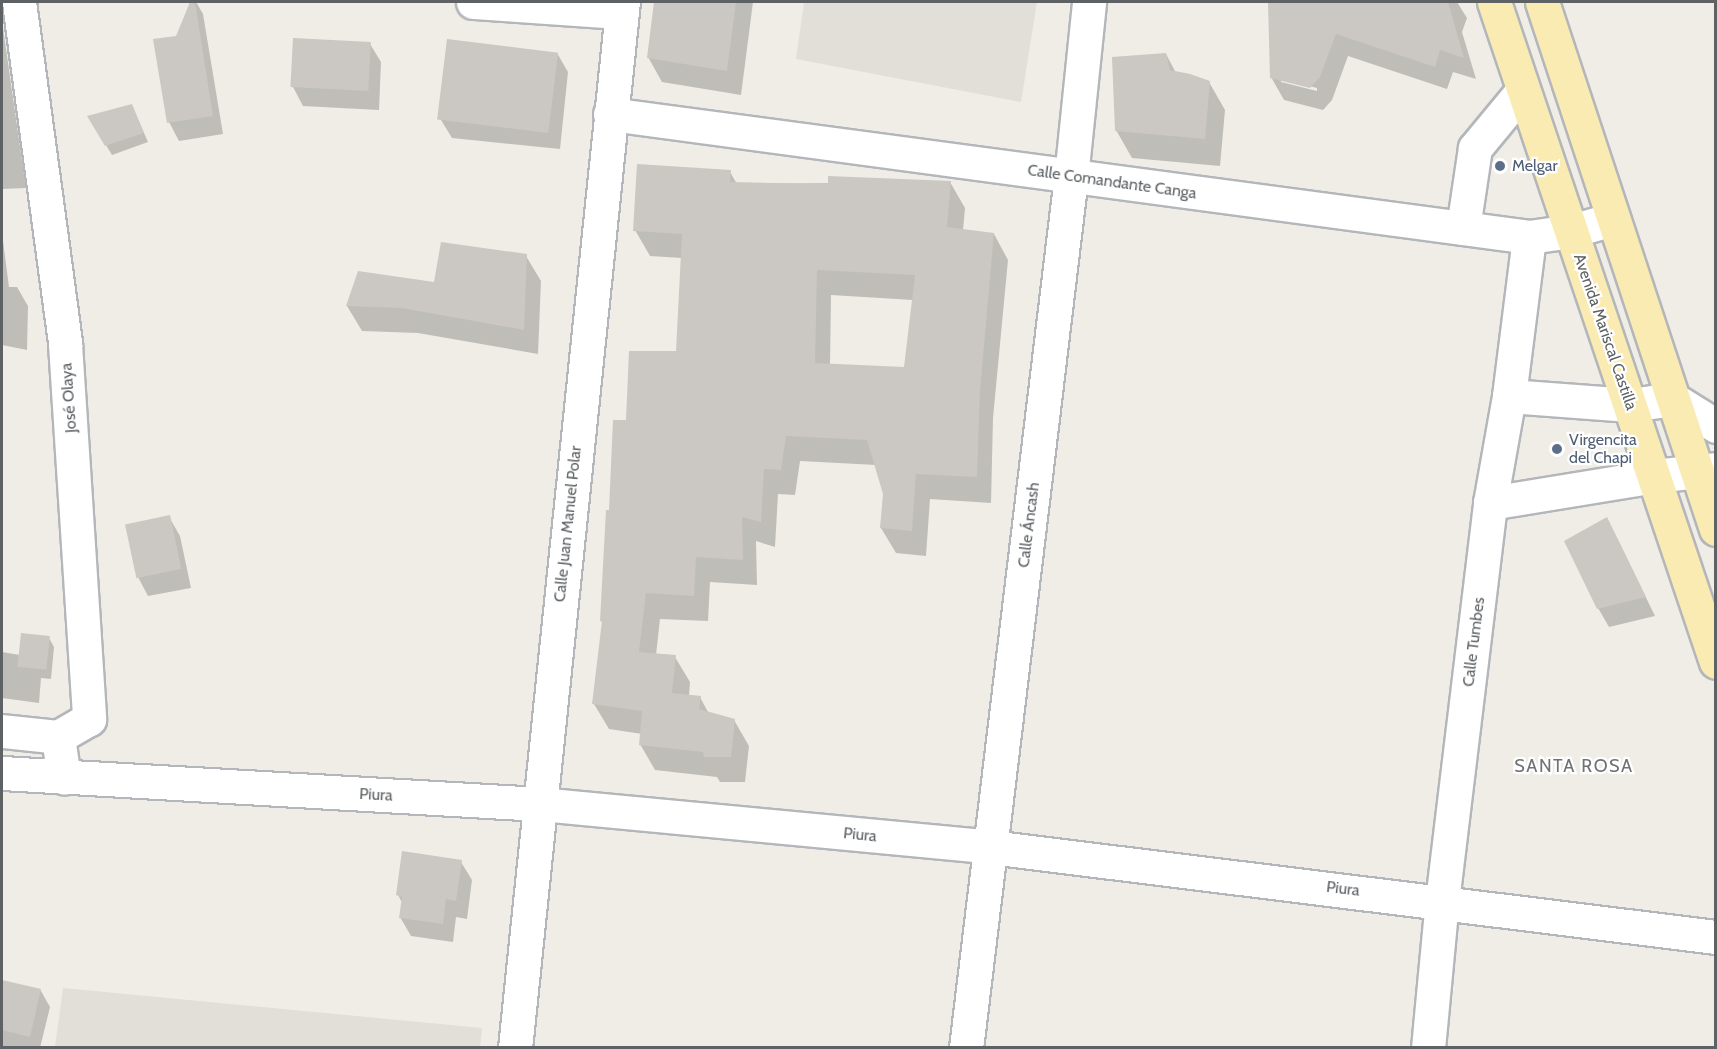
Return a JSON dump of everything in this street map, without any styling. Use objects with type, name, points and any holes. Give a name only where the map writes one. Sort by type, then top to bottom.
[{"type":"main road","name":"Avenida Mariscal Castilla","points":[[1494,2],[1716,662]]},
{"type":"main road","points":[[1542,2],[1673,399],[1706,470],[1716,529]]},
{"type":"street","name":"José Olaya","points":[[19,2],[66,344],[89,719],[58,737]]},
{"type":"street","points":[[473,2],[622,7]]},
{"type":"street","name":"Calle Áncash","points":[[966,1047],[1071,177],[1089,2]]},
{"type":"street","name":"Calle Juan Manuel Polar","points":[[515,1047],[622,7]]},
{"type":"street","points":[[1463,228],[1474,148],[1523,90]]},
{"type":"street","name":"Calle Comandante Canga","points":[[610,114],[1529,237],[1571,231],[1614,219]]},
{"type":"street","name":"Calle Tumbes","points":[[1428,1047],[1442,901],[1490,503],[1509,396],[1529,237]]},
{"type":"street","points":[[1509,396],[1630,405],[1673,399],[1716,426]]},
{"type":"street","points":[[1490,503],[1654,476],[1706,470]]},
{"type":"street","points":[[2,732],[58,737],[64,778]]},
{"type":"street","name":"Piura","points":[[2,773],[539,804],[990,847],[1442,901],[1716,937]]},
{"type":"shaded area","points":[[804,2],[1037,2],[1021,102],[796,59]]},
{"type":"shaded area","points":[[63,988],[482,1028],[480,1047],[55,1047]]},
{"type":"building","points":[[190,2],[195,2],[213,116],[167,123],[153,39],[176,36]]},
{"type":"building","points":[[654,2],[736,2],[727,71],[647,58]]},
{"type":"building","points":[[1268,2],[1448,2],[1464,58],[1440,50],[1435,67],[1336,34],[1320,77],[1310,88],[1270,78]]},
{"type":"building","points":[[293,38],[371,42],[368,91],[290,87]]},
{"type":"building","points":[[447,39],[558,53],[548,133],[437,119]]},
{"type":"building","points":[[1166,53],[1170,70],[1210,81],[1205,139],[1115,131],[1112,57]]},
{"type":"building","points":[[132,104],[144,133],[105,146],[87,116]]},
{"type":"building","points":[[637,164],[731,170],[730,182],[828,184],[828,176],[951,181],[947,227],[994,233],[980,391],[977,477],[916,474],[912,531],[880,528],[883,494],[867,440],[786,436],[781,470],[764,469],[761,522],[742,517],[743,560],[696,557],[694,596],[646,593],[639,652],[676,655],[672,693],[701,696],[699,709],[735,719],[731,757],[704,757],[703,752],[639,745],[642,711],[592,704],[602,621],[600,621],[606,510],[609,510],[613,420],[626,420],[629,351],[676,351],[682,234],[633,231]],"holes":[[[817,270],[915,275],[904,367],[815,363]]]},
{"type":"building","points":[[441,242],[527,254],[524,330],[402,308],[346,306],[358,271],[434,282]]},
{"type":"building","points":[[170,515],[181,569],[136,578],[125,525]]},
{"type":"building","points":[[1607,517],[1646,597],[1597,609],[1564,541]]},
{"type":"building","points":[[21,633],[50,636],[46,670],[17,667]]},
{"type":"building","points":[[402,851],[462,860],[456,901],[446,899],[443,924],[399,918],[402,897],[396,895]]},
{"type":"building","points":[[2,980],[41,989],[30,1037],[2,1030]]},
{"type":"place","name":"Melgar","points":[[1500,166]]},
{"type":"place","name":"Virgencita del Chapi","points":[[1557,449]]},
{"type":"district","name":"SANTA ROSA","points":[[1574,766]]}]
